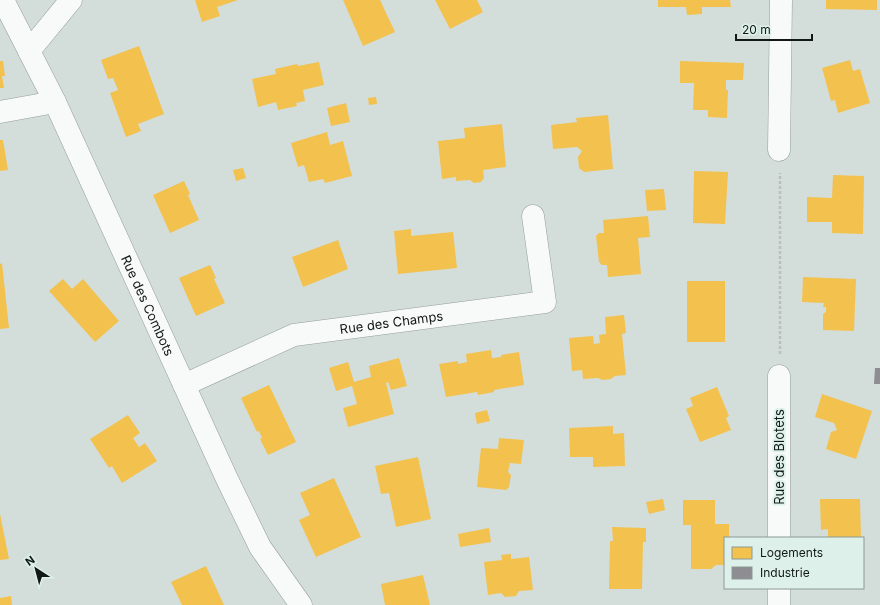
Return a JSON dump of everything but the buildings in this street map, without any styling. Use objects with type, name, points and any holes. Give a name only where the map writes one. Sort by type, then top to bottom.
[{"type":"street","name":"Rue des Combots","points":[[3,0],[55,102],[184,385],[260,547],[301,605]]},
{"type":"street","points":[[29,51],[71,0]]},
{"type":"street","points":[[779,150],[781,0]]},
{"type":"street","points":[[0,112],[55,102]]},
{"type":"street","name":"Rue des Champs","points":[[184,385],[294,335],[545,302],[533,216]]},
{"type":"street","name":"Rue des Blotets","points":[[779,376],[779,537]]},
{"type":"street","points":[[779,589],[779,605]]},
{"type":"path","points":[[779,150],[779,376]]}]
